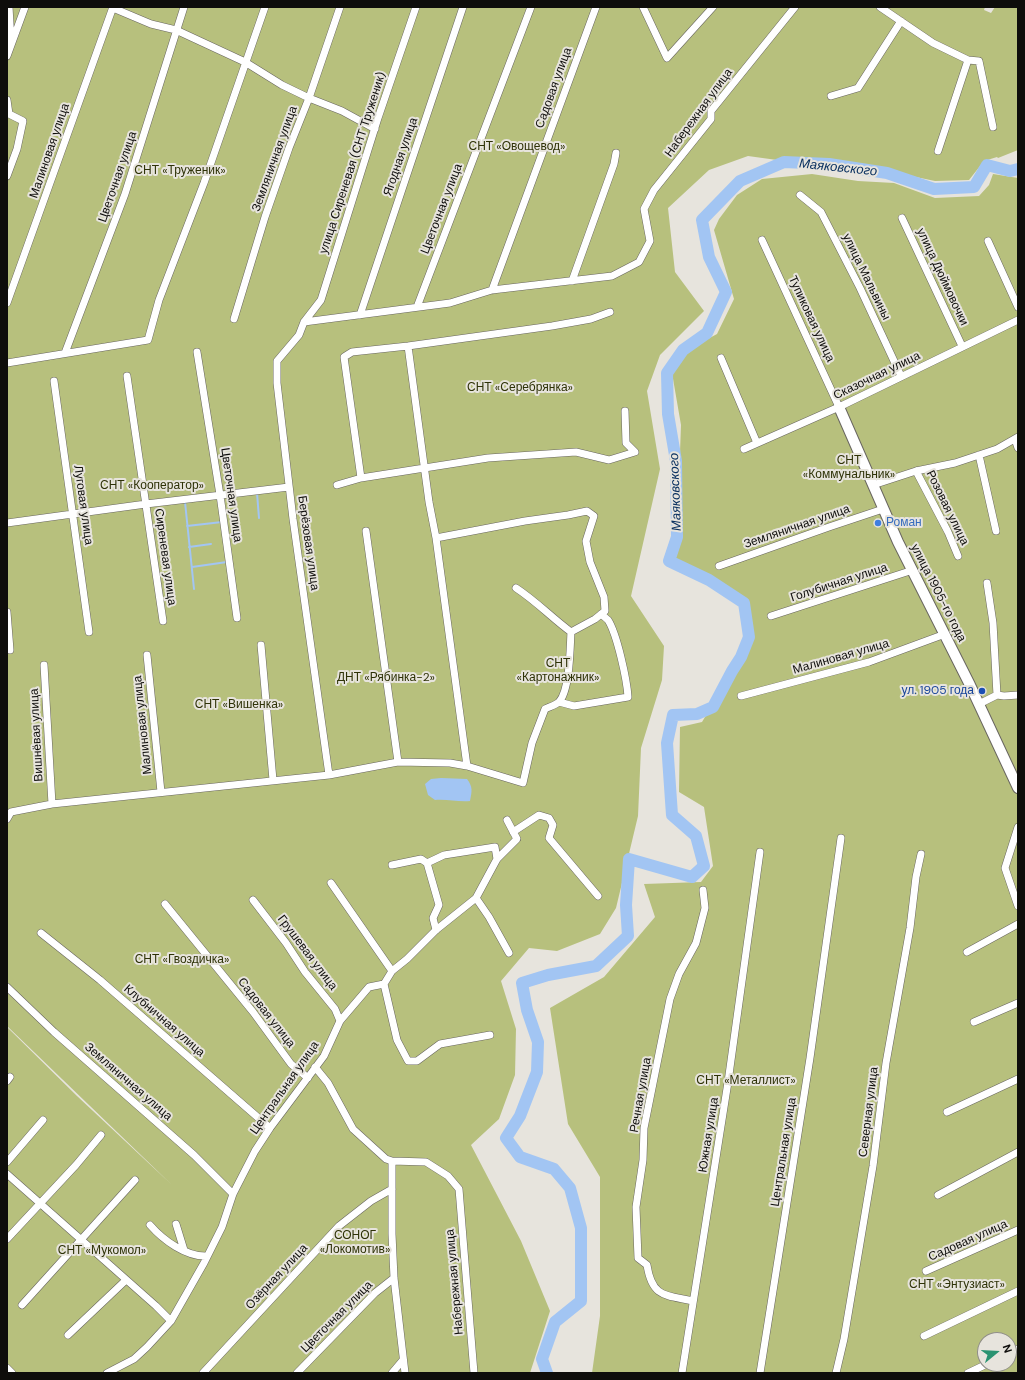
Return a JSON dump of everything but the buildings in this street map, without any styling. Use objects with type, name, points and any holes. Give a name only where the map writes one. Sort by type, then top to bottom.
[{"type":"street","points":[[9,7],[11,44]]},
{"type":"street","points":[[7,56],[25,7]]},
{"type":"street","points":[[113,7],[151,24],[176,30],[245,62],[282,85],[342,111],[375,129]]},
{"type":"street","name":"Малиновая улица","points":[[7,303],[113,7]]},
{"type":"street","name":"Цветочная улица","points":[[65,353],[125,194],[184,7]]},
{"type":"street","points":[[7,363],[148,340],[159,300],[204,182],[265,7]]},
{"type":"street","name":"Земляничная улица","points":[[234,319],[265,217],[289,148],[309,98],[340,7]]},
{"type":"street","name":"улица Сиреневая (СНТ Труженик)","points":[[304,322],[321,300],[375,129],[416,7]]},
{"type":"street","name":"Ягодная улица","points":[[360,315],[463,7]]},
{"type":"street","name":"Цветочная улица","points":[[417,307],[531,7]]},
{"type":"street","name":"Садовая улица","points":[[492,290],[596,7]]},
{"type":"street","points":[[643,7],[667,58],[714,7]]},
{"type":"street","name":"Набережная улица","points":[[572,281],[612,276],[639,262],[650,241],[644,209],[654,190],[711,118],[711,110],[795,7]]},
{"type":"street","points":[[880,7],[933,43],[968,60],[979,61],[993,127]]},
{"type":"street","points":[[831,96],[858,88],[901,21]]},
{"type":"street","points":[[938,151],[968,60]]},
{"type":"street","points":[[7,100],[9,114],[23,121],[17,149],[7,176]]},
{"type":"street","points":[[304,322],[450,303],[492,290],[572,281],[614,164],[616,153]]},
{"type":"street","name":"улица Мальвины","points":[[800,196],[821,212],[860,288],[901,376]]},
{"type":"street","name":"улица Дюймовочки","points":[[902,218],[962,346]]},
{"type":"street","name":"Тупиковая улица","points":[[762,240],[839,407]]},
{"type":"street","points":[[988,241],[1018,307]]},
{"type":"street","points":[[361,478],[344,357],[352,352],[408,346],[552,326],[591,319],[610,312]]},
{"type":"street","name":"Сказочная улица","points":[[744,449],[839,407],[1018,320]]},
{"type":"street","name":"Берёзовая улица","points":[[304,322],[299,335],[277,361],[277,383],[289,487],[329,774]]},
{"type":"street","points":[[408,346],[467,766]]},
{"type":"street","name":"Цветочная улица","points":[[197,352],[220,495],[237,618]]},
{"type":"street","points":[[721,358],[757,443]]},
{"type":"street","name":"Сиреневая улица","points":[[127,376],[163,621]]},
{"type":"street","name":"Луговая улица","points":[[54,380],[89,632]]},
{"type":"street","name":"улица 1905-го года","points":[[839,407],[883,509],[979,704],[1018,788]]},
{"type":"street","points":[[337,485],[361,478],[488,458],[576,452],[609,460],[636,452],[626,443],[625,411]]},
{"type":"street","points":[[873,484],[916,471],[955,463],[997,449],[1016,438],[1018,448]]},
{"type":"street","points":[[979,455],[996,531]]},
{"type":"street","name":"Розовая улица","points":[[916,471],[948,532],[958,556]]},
{"type":"street","points":[[7,523],[146,504],[289,487]]},
{"type":"street","name":"Земляничная улица","points":[[719,566],[883,509]]},
{"type":"street","points":[[436,538],[587,511],[594,516],[586,541],[590,562],[604,597],[604,611],[595,619],[570,632]]},
{"type":"street","points":[[366,531],[398,762]]},
{"type":"street","name":"Голубичная улица","points":[[771,616],[913,570]]},
{"type":"street","points":[[988,583],[993,623],[997,695]]},
{"type":"street","points":[[516,588],[530,597],[552,618],[570,632]]},
{"type":"street","points":[[7,612],[10,650]]},
{"type":"street","points":[[559,702],[574,706],[628,697],[628,688],[616,637],[608,620],[601,614]]},
{"type":"street","points":[[7,819],[11,812],[52,804],[329,774],[398,762],[467,766],[523,783],[532,743],[545,709],[559,702],[565,690],[570,665],[570,632]]},
{"type":"street","name":"Малиновая улица","points":[[741,696],[869,662],[945,634]]},
{"type":"street","points":[[261,645],[273,780]]},
{"type":"street","name":"Малиновая улица","points":[[147,655],[161,792]]},
{"type":"street","name":"Вишнёвая улица","points":[[44,665],[52,804]]},
{"type":"street","points":[[979,704],[997,695],[1018,695]]},
{"type":"street","points":[[513,832],[539,815],[549,818],[553,826],[549,838],[598,896]]},
{"type":"street","points":[[490,1035],[440,1044],[417,1061],[408,1061],[396,1040],[384,984],[392,971],[407,959],[436,930],[476,898],[498,860],[517,839],[507,820]]},
{"type":"street","points":[[1018,827],[1005,868],[1018,906]]},
{"type":"street","name":"Центральная улица","points":[[760,1373],[810,1058],[841,838]]},
{"type":"street","points":[[427,862],[444,856],[495,847],[498,860]]},
{"type":"street","name":"Южная улица","points":[[682,1373],[728,1082],[760,852]]},
{"type":"street","name":"Северная улица","points":[[836,1373],[844,1339],[873,1166],[886,1063],[910,928],[916,877],[921,854]]},
{"type":"street","points":[[392,865],[422,859],[427,862],[439,905],[433,918],[436,930]]},
{"type":"street","points":[[332,883],[392,971]]},
{"type":"street","name":"Речная улица","points":[[693,1301],[665,1295],[656,1290],[649,1279],[647,1266],[638,1258],[636,1207],[643,1160],[644,1128],[670,999],[680,974],[696,942],[705,908],[703,890]]},
{"type":"street","points":[[476,898],[489,917],[509,953]]},
{"type":"street","name":"Грушевая улица","points":[[253,900],[335,1009],[340,1021]]},
{"type":"street","name":"Садовая улица","points":[[165,904],[253,1012],[291,1064],[308,1078]]},
{"type":"street","points":[[968,952],[1018,924]]},
{"type":"street","name":"Клубничная улица","points":[[41,933],[100,980],[270,1128]]},
{"type":"street","name":"Центральная улица","points":[[107,1373],[134,1359],[171,1321],[222,1227],[233,1194],[255,1151],[270,1128],[324,1056],[340,1021],[369,986],[384,984]]},
{"type":"street","name":"Земляничная улица","points":[[7,987],[54,1032],[194,1154],[233,1194]]},
{"type":"street","points":[[974,1022],[1018,1003]]},
{"type":"street","points":[[315,1067],[328,1083],[353,1129],[386,1159],[392,1161],[392,1234],[394,1278],[405,1373]]},
{"type":"street","points":[[947,1112],[1018,1078]]},
{"type":"street","points":[[7,1162],[43,1120]]},
{"type":"street","points":[[7,1239],[41,1204],[101,1135]]},
{"type":"street","points":[[938,1195],[1018,1152]]},
{"type":"street","name":"Набережная улица","points":[[392,1161],[426,1162],[448,1176],[459,1189],[474,1373]]},
{"type":"street","points":[[7,1174],[171,1321]]},
{"type":"street","points":[[22,1305],[136,1180]]},
{"type":"street","name":"Озёрная улица","points":[[203,1373],[339,1226],[371,1201],[392,1189]]},
{"type":"street","points":[[176,1224],[184,1250]]},
{"type":"street","points":[[150,1225],[159,1235],[184,1250],[198,1256],[207,1256]]},
{"type":"street","name":"Садовая улица","points":[[926,1271],[1018,1230]]},
{"type":"street","name":"Цветочная улица","points":[[296,1373],[375,1293],[394,1278]]},
{"type":"street","points":[[68,1335],[126,1280]]},
{"type":"street","points":[[924,1336],[1018,1291]]},
{"type":"street","points":[[392,1373],[403,1360]]},
{"type":"street","points":[[7,1368],[12,1373]]},
{"type":"green space","points":[[7,7],[985,7],[984,10],[991,13],[995,7],[1018,7],[1018,150],[998,158],[984,161],[969,180],[935,181],[844,162],[814,164],[748,156],[709,170],[668,208],[675,272],[704,311],[660,355],[647,391],[660,469],[631,596],[664,646],[662,680],[641,748],[638,816],[616,908],[600,934],[557,951],[529,948],[501,981],[516,1029],[515,1075],[499,1119],[471,1145],[521,1241],[550,1311],[530,1373],[7,1373],[7,1027],[77,1096],[172,1185],[7,1026]]},
{"type":"green space","points":[[812,174],[858,181],[894,183],[935,198],[979,196],[989,185],[993,174],[1018,178],[1018,1373],[592,1373],[600,1316],[600,1177],[568,1124],[550,1008],[604,977],[655,917],[644,884],[701,882],[713,866],[704,807],[679,792],[680,727],[702,722],[741,657],[749,637],[744,603],[669,561],[677,535],[681,425],[672,373],[691,348],[717,334],[734,299],[714,230],[719,219],[737,195],[762,179]]},
{"type":"water","points":[[431,779],[467,779],[472,789],[470,801],[435,800],[428,795],[425,784]]},
{"type":"waterway","name":"Маяковского","points":[[547,1373],[542,1359],[555,1322],[581,1301],[581,1228],[570,1188],[554,1169],[520,1157],[506,1138],[520,1116],[537,1072],[538,1042],[527,1010],[522,983],[548,975],[596,966],[628,936],[626,905],[629,859],[692,877],[704,866],[696,836],[672,815],[667,743],[673,715],[697,714],[713,707],[741,657],[749,637],[744,603],[709,580],[669,561],[677,537],[676,461],[668,414],[667,373],[683,350],[707,333],[726,292],[709,257],[702,220],[740,181],[784,162],[829,164],[887,173],[934,189],[974,187],[987,165],[1010,171],[1018,169]]},
{"type":"waterway","points":[[257,493],[259,518]]},
{"type":"waterway","points":[[185,502],[194,589]]},
{"type":"waterway","points":[[187,526],[222,522]]},
{"type":"waterway","points":[[189,547],[211,544]]},
{"type":"waterway","points":[[192,567],[227,562]]},
{"type":"place","name":"Роман","points":[[878,523]]},
{"type":"place","name":"ул. 1905 года","points":[[982,691]]},
{"type":"park label","name":"СНТ «Овощевод»","points":[[517,147]]},
{"type":"park label","name":"СНТ «Труженик»","points":[[180,171]]},
{"type":"park label","name":"СНТ «Серебрянка»","points":[[520,388]]},
{"type":"park label","name":"СНТ «Коммунальник»","points":[[849,468]]},
{"type":"park label","name":"СНТ «Кооператор»","points":[[152,486]]},
{"type":"park label","name":"СНТ «Картонажник»","points":[[558,671]]},
{"type":"park label","name":"ДНТ «Рябинка-2»","points":[[386,678]]},
{"type":"park label","name":"СНТ «Вишенка»","points":[[239,705]]},
{"type":"park label","name":"СНТ «Гвоздичка»","points":[[182,960]]},
{"type":"park label","name":"СНТ «Металлист»","points":[[746,1081]]},
{"type":"park label","name":"СОНОГ «Локомотив»","points":[[355,1243]]},
{"type":"park label","name":"СНТ «Мукомол»","points":[[102,1251]]},
{"type":"park label","name":"СНТ «Энтузиаст»","points":[[957,1285]]}]
